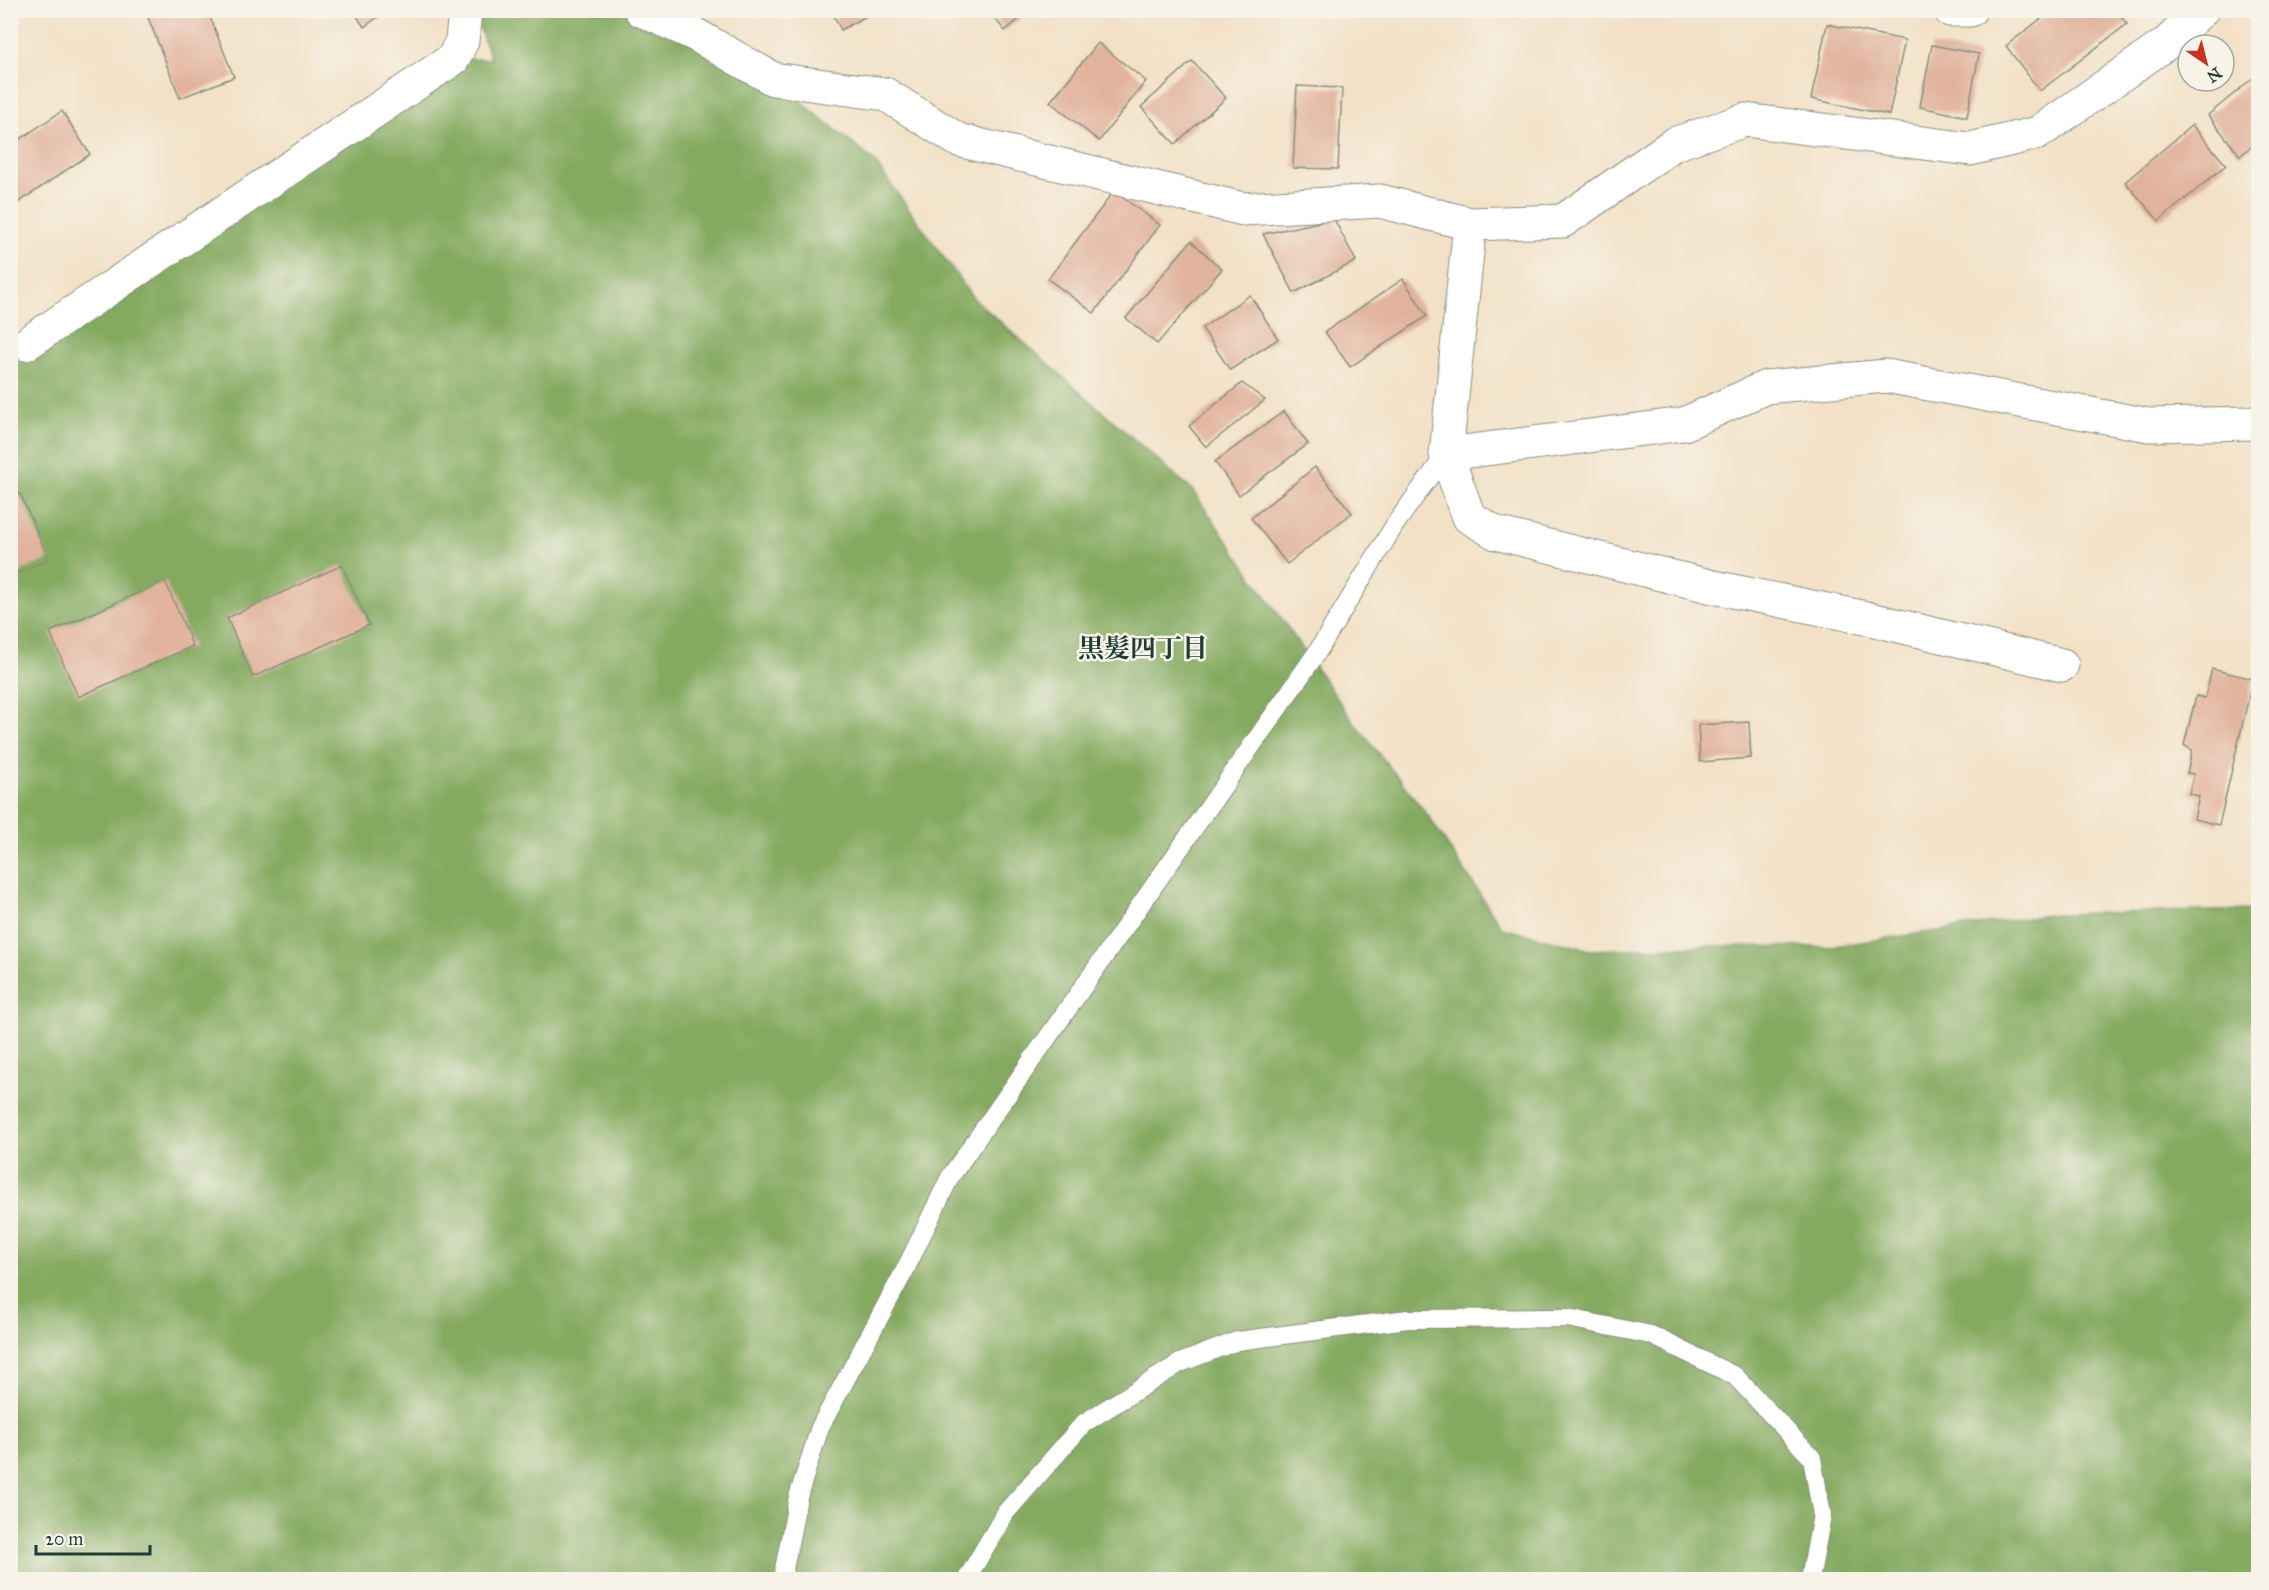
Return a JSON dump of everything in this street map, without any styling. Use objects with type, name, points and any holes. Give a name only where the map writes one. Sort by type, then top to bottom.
[{"type":"street","points":[[26,344],[453,59],[462,40],[465,10]]},
{"type":"street","points":[[640,10],[694,34],[773,79],[885,94],[958,140],[1243,209],[1380,201],[1470,224],[1563,221],[1674,144],[1745,120],[1970,149],[2038,133],[2167,43],[2202,10]]},
{"type":"street","points":[[1950,10],[1970,10]]},
{"type":"street","points":[[1470,224],[1446,454],[1469,517],[1496,533],[1713,587],[1866,618],[2062,665]]},
{"type":"street","points":[[1446,454],[1684,424],[1766,387],[1886,376],[2149,425],[2259,423]]},
{"type":"lane","points":[[782,1580],[798,1497],[820,1427],[904,1272],[950,1177],[1316,654],[1396,523],[1446,454]]},
{"type":"lane","points":[[966,1580],[1006,1512],[1084,1423],[1180,1363],[1237,1341],[1396,1320],[1556,1318],[1651,1335],[1735,1376],[1812,1458],[1822,1515],[1810,1580]]},
{"type":"green space","points":[[473,11],[641,11],[773,79],[874,161],[973,298],[1192,490],[1352,720],[1427,814],[1502,928],[1590,950],[1710,946],[1827,947],[2055,914],[2258,910],[2258,1579],[11,1579],[10,335],[26,344],[453,59],[491,59]]},
{"type":"building","points":[[145,10],[207,10],[234,77],[180,98]]},
{"type":"building","points":[[353,10],[388,10],[364,27]]},
{"type":"building","points":[[831,10],[877,10],[841,30]]},
{"type":"building","points":[[988,10],[1030,10],[1005,31]]},
{"type":"building","points":[[2052,10],[2116,10],[2127,24],[2040,91],[2006,46]]},
{"type":"building","points":[[1827,24],[1905,40],[1889,115],[1811,99]]},
{"type":"building","points":[[1098,43],[1146,81],[1099,141],[1050,102]]},
{"type":"building","points":[[1932,45],[1979,54],[1967,117],[1920,107]]},
{"type":"building","points":[[1192,61],[1226,98],[1175,144],[1141,107]]},
{"type":"building","points":[[2258,74],[2258,141],[2240,156],[2208,115]]},
{"type":"building","points":[[1297,86],[1342,88],[1338,169],[1293,168]]},
{"type":"building","points":[[62,111],[90,154],[10,208],[10,146]]},
{"type":"building","points":[[2192,125],[2226,165],[2159,221],[2125,182]]},
{"type":"building","points":[[1114,191],[1160,225],[1094,313],[1048,279]]},
{"type":"building","points":[[1334,219],[1356,261],[1294,293],[1263,234]]},
{"type":"building","points":[[1191,241],[1222,269],[1157,344],[1126,318]]},
{"type":"building","points":[[1403,279],[1427,316],[1350,367],[1325,332]]},
{"type":"building","points":[[1250,295],[1278,339],[1230,370],[1202,328]]},
{"type":"building","points":[[1242,383],[1265,400],[1206,447],[1189,426]]},
{"type":"building","points":[[1284,411],[1308,444],[1239,495],[1215,462]]},
{"type":"building","points":[[1315,467],[1352,513],[1287,564],[1251,518]]},
{"type":"building","points":[[20,494],[49,559],[10,576],[10,499]]},
{"type":"building","points":[[342,565],[369,625],[253,677],[227,618]]},
{"type":"building","points":[[165,581],[193,646],[78,697],[50,632]]},
{"type":"building","points":[[2212,669],[2253,679],[2219,825],[2194,819],[2199,796],[2189,794],[2194,774],[2187,773],[2192,750],[2184,745],[2196,696],[2205,698]]},
{"type":"building","points":[[1749,722],[1751,758],[1700,762],[1698,725]]},
{"type":"district","name":"黒髪四丁目","points":[[1143,648]]}]
